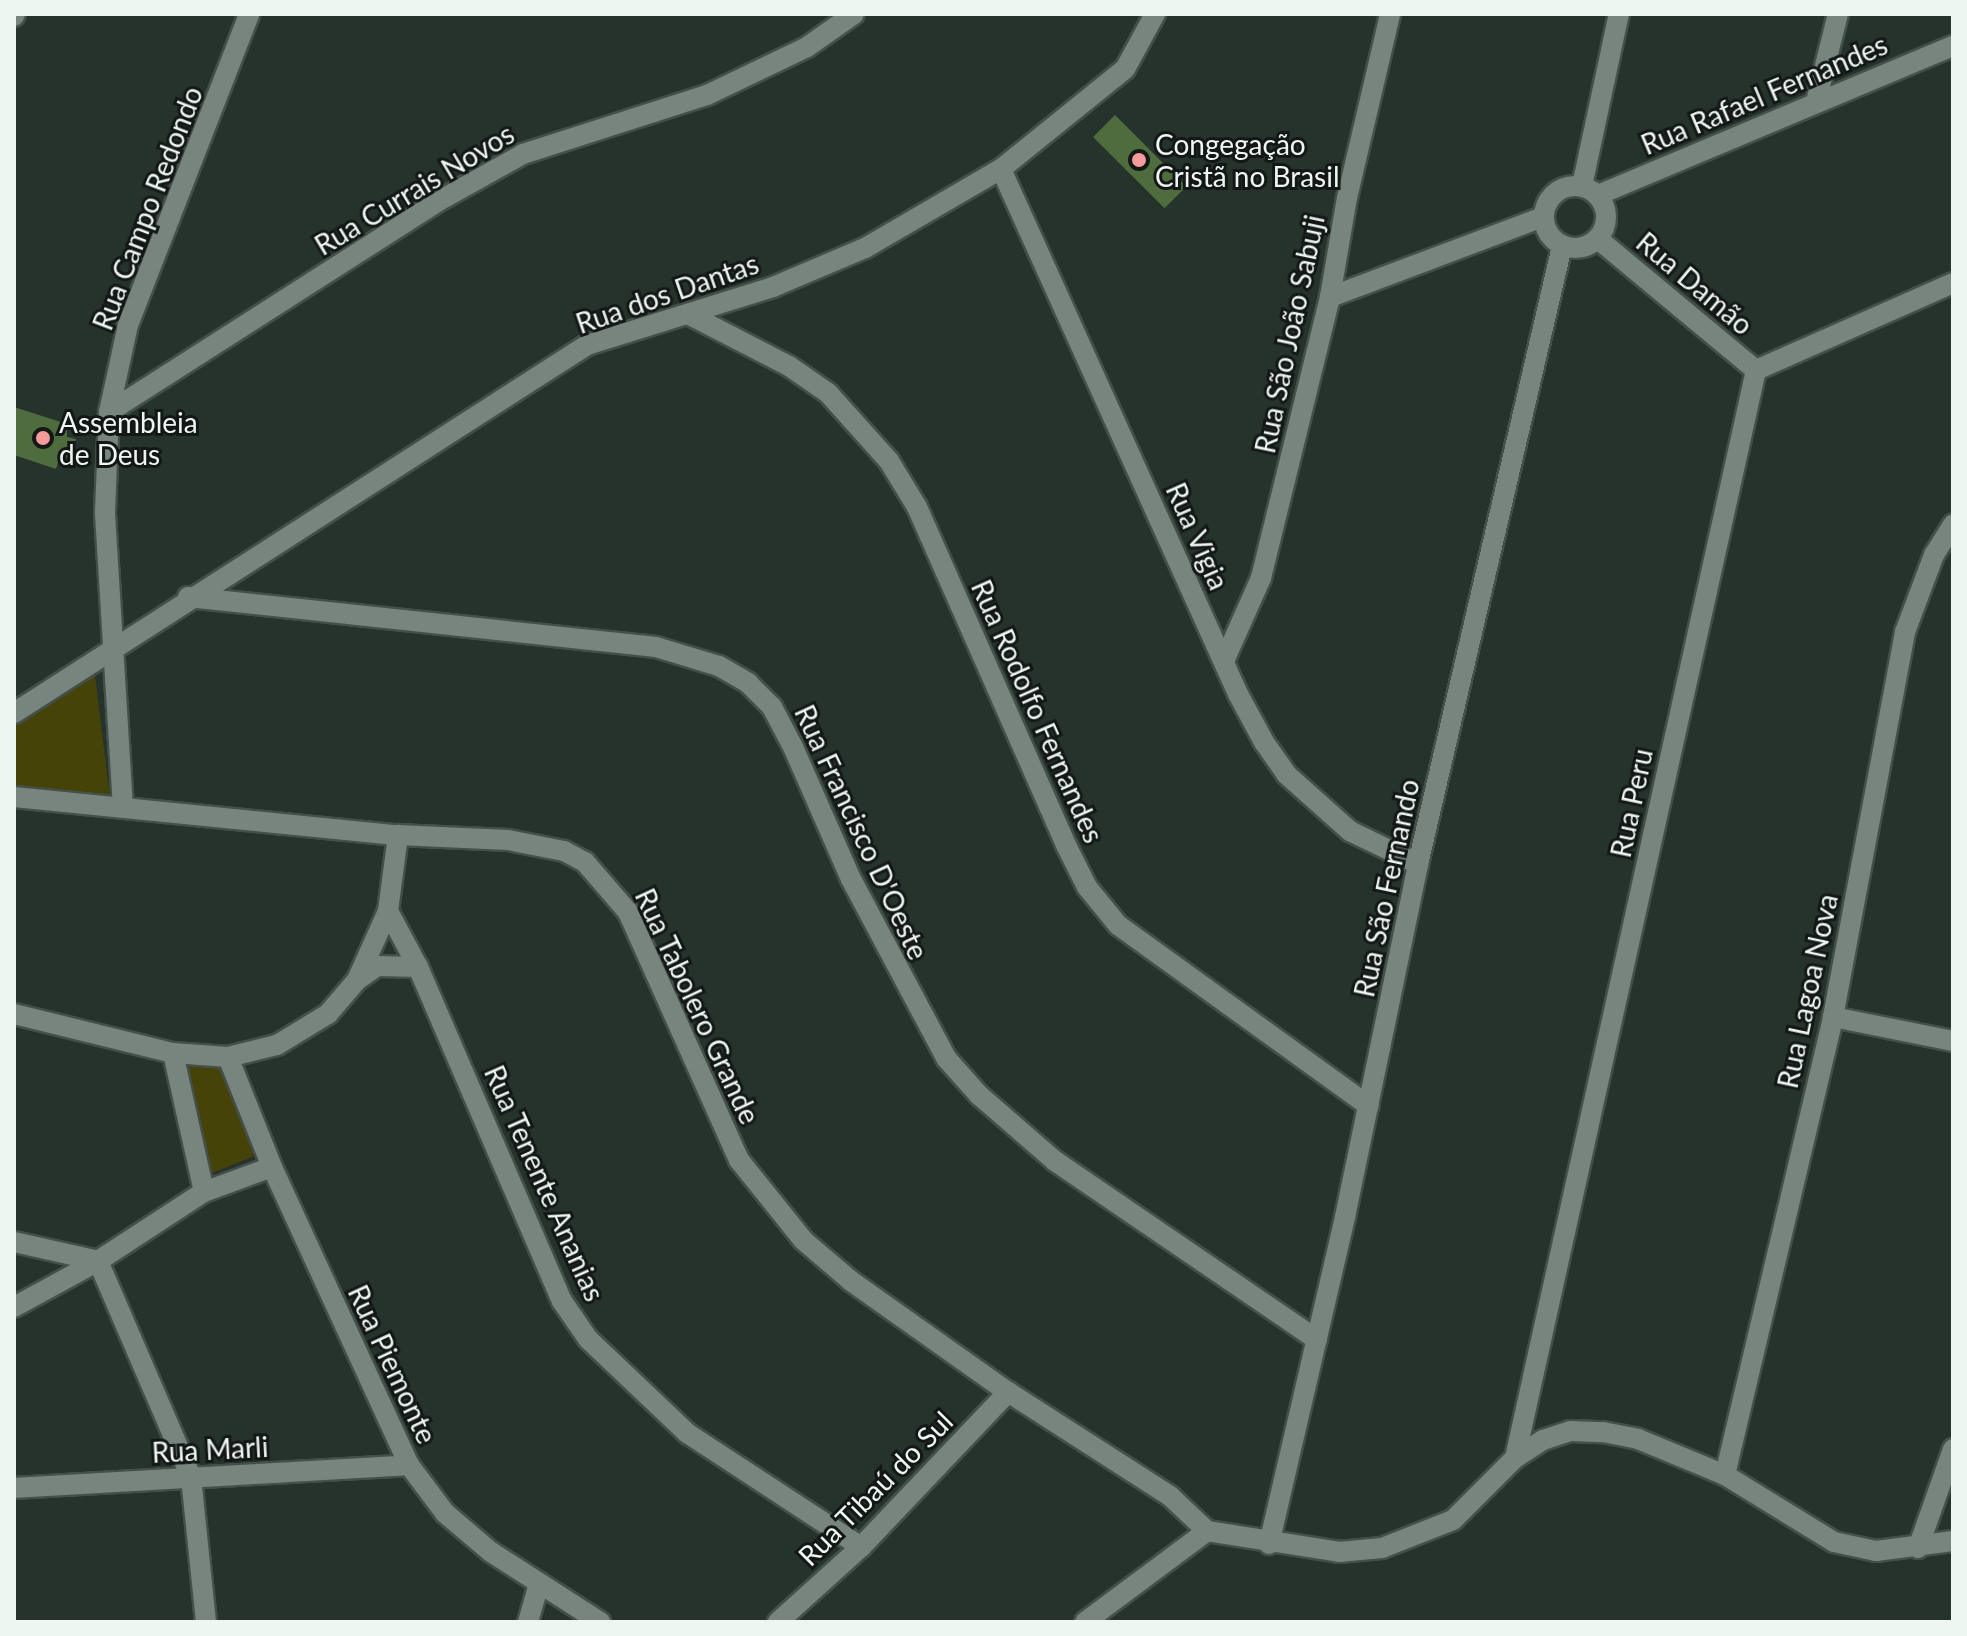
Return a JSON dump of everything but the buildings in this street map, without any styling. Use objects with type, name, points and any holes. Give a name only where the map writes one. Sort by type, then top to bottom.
[{"type":"street","name":"Rua Campo Redondo","points":[[123,808],[105,512],[109,412],[128,325],[249,14]]},
{"type":"street","name":"Rua Currais Novos","points":[[109,412],[444,198],[523,154],[707,95],[807,47],[854,14]]},
{"type":"street","name":"Rua dos Dantas","points":[[14,713],[188,597],[587,345],[690,315],[865,248],[1001,169],[1125,69],[1155,14]]},
{"type":"street","name":"Rua São João Sabuji","points":[[1224,661],[1261,578],[1330,297],[1347,198],[1390,14]]},
{"type":"street","points":[[1590,190],[1555,192],[1543,217],[1548,234],[1562,246],[1584,247],[1598,239],[1607,214],[1590,190],[1619,14]]},
{"type":"street","points":[[1816,102],[1838,14]]},
{"type":"street","name":"Rua Rafael Fernandes","points":[[1590,190],[1953,46]]},
{"type":"street","name":"Rua Vigia","points":[[1001,169],[1238,694],[1286,774],[1350,831],[1418,864]]},
{"type":"street","points":[[1330,297],[1543,217]]},
{"type":"street","name":"Rua Damão","points":[[1598,239],[1756,370]]},
{"type":"street","name":"Rua São Fernando","points":[[1269,1544],[1369,1106],[1418,864],[1562,246]]},
{"type":"street","points":[[1756,370],[1953,283]]},
{"type":"street","name":"Rua Rodolfo Fernandes","points":[[690,315],[789,366],[828,393],[889,461],[917,507],[1066,845],[1087,887],[1118,925],[1369,1106]]},
{"type":"street","name":"Rua Peru","points":[[1515,1458],[1756,370]]},
{"type":"street","name":"Rua Lagoa Nova","points":[[1725,1475],[1833,1017],[1905,632],[1934,555],[1953,525]]},
{"type":"street","name":"Rua Francisco D'Oeste","points":[[188,597],[656,647],[719,666],[748,683],[772,707],[851,879],[946,1058],[979,1095],[1055,1161],[1317,1340]]},
{"type":"street","name":"Rua Tabolero Grande","points":[[14,797],[398,835],[539,845],[585,862],[606,880],[628,912],[739,1160],[803,1240],[851,1281],[1008,1392],[1170,1496],[1207,1531]]},
{"type":"street","points":[[357,980],[388,911],[398,835]]},
{"type":"street","name":"Rua Tenente Ananias","points":[[388,911],[418,967],[557,1290],[588,1339],[687,1433],[861,1547]]},
{"type":"street","points":[[14,1014],[173,1053],[228,1057],[277,1045],[328,1014],[357,980],[377,966],[418,967]]},
{"type":"street","points":[[1833,1017],[1953,1041]]},
{"type":"street","points":[[173,1053],[204,1192]]},
{"type":"street","name":"Rua Piemonte","points":[[228,1057],[272,1167],[409,1465],[445,1513],[539,1584],[600,1622]]},
{"type":"street","points":[[14,1307],[98,1261],[204,1192],[272,1167]]},
{"type":"street","points":[[14,1242],[98,1261]]},
{"type":"street","points":[[98,1261],[191,1477],[206,1622]]},
{"type":"street","name":"Rua Tibaú do Sul","points":[[778,1622],[861,1547],[1008,1392]]},
{"type":"street","points":[[1085,1622],[1207,1531],[1269,1544],[1339,1552],[1382,1548],[1421,1536],[1453,1520],[1515,1458],[1570,1431],[1603,1432],[1638,1439],[1725,1475],[1834,1542],[1876,1551],[1918,1548],[1953,1541]]},
{"type":"street","points":[[1918,1548],[1953,1449]]},
{"type":"street","name":"Rua Marli","points":[[14,1488],[409,1465]]},
{"type":"street","points":[[528,1622],[539,1584]]},
{"type":"shaded area","points":[[94,668],[110,797],[14,790],[14,722]]},
{"type":"shaded area","points":[[181,1063],[221,1066],[254,1156],[210,1174]]},
{"type":"place","name":"Congegação Cristã no Brasil","points":[[1139,160]]},
{"type":"place","name":"Assembleia de Deus","points":[[43,438]]}]
